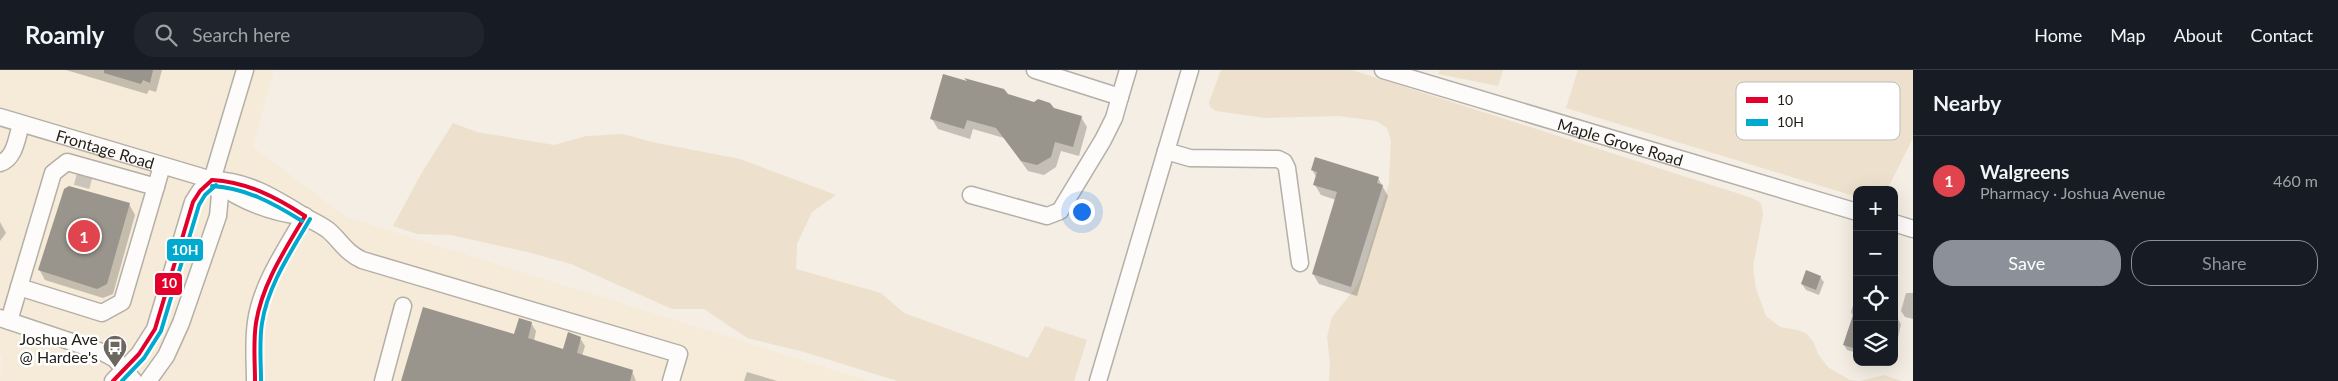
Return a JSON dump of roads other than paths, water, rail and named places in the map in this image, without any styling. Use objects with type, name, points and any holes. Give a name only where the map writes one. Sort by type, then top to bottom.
[{"type":"street","points":[[66,162],[53,174],[19,287],[4,319],[102,352],[114,359],[124,377],[155,329],[195,198],[212,180],[245,70]]},
{"type":"street","points":[[1034,70],[1079,77],[1120,97]]},
{"type":"street","points":[[972,194],[1046,216],[1060,211],[1103,140],[1114,118],[1128,70]]},
{"type":"street","points":[[1098,381],[1190,70]]},
{"type":"street","name":"Maple Grove Road","points":[[1383,70],[1853,211]]},
{"type":"street","name":"Frontage Road","points":[[0,117],[162,166],[212,180],[231,182],[277,198],[327,230],[350,254],[362,260],[679,354],[671,381]]},
{"type":"street","points":[[0,163],[6,162],[10,157],[21,124]]},
{"type":"street","points":[[1166,151],[1190,158],[1278,159],[1284,162],[1287,168],[1300,263]]},
{"type":"street","points":[[66,162],[156,187]]},
{"type":"street","points":[[66,162],[76,177]]},
{"type":"street","points":[[19,287],[102,313],[122,302],[162,166]]},
{"type":"street","points":[[94,182],[112,176]]},
{"type":"street","points":[[148,381],[166,356],[181,323],[218,216],[220,195],[212,180]]},
{"type":"street","points":[[255,381],[254,336],[258,313],[274,272],[305,216]]},
{"type":"street","points":[[1898,224],[1913,228]]},
{"type":"street","points":[[383,381],[403,306]]},
{"type":"tunnel","points":[[76,177],[94,182]]},
{"type":"place","name":"Walgreens","points":[[84,236]]},
{"type":"place","name":"Joshua Ave @ Hardee's","points":[[115,368]]}]
